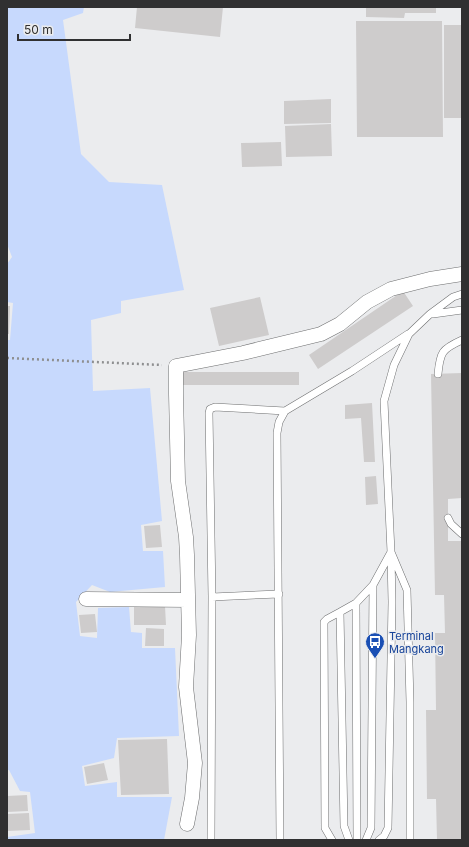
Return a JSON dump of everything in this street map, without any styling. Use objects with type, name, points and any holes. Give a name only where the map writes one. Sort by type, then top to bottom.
[{"type":"street","points":[[187,824],[192,798],[195,763],[186,687],[189,635],[188,600],[186,537],[178,481],[176,366],[243,353],[321,334],[340,324],[367,302],[391,289],[430,279],[462,274]]},
{"type":"street","points":[[86,599],[188,600]]},
{"type":"lane","points":[[280,840],[277,433],[279,422],[285,411],[352,371],[409,334],[430,314],[453,297],[462,294]]},
{"type":"lane","points":[[430,314],[462,310]]},
{"type":"lane","points":[[379,840],[384,836],[388,828],[392,602],[384,401],[394,365],[409,334]]},
{"type":"lane","points":[[438,374],[439,361],[442,352],[451,345],[462,340]]},
{"type":"lane","points":[[211,840],[212,597],[209,413],[210,409],[215,406],[285,411]]},
{"type":"lane","points":[[448,518],[451,524],[462,534]]},
{"type":"lane","points":[[332,840],[325,828],[324,622],[356,603],[373,585],[391,552]]},
{"type":"lane","points":[[391,552],[407,590],[410,840]]},
{"type":"lane","points":[[366,840],[371,828],[373,585]]},
{"type":"lane","points":[[212,597],[279,594]]},
{"type":"lane","points":[[356,603],[357,840]]},
{"type":"lane","points":[[340,612],[344,826],[349,840]]},
{"type":"path","points":[[7,358],[176,366]]},
{"type":"shaded area","points":[[7,7],[84,7],[83,13],[63,20],[81,154],[109,182],[162,185],[184,290],[121,301],[121,313],[91,320],[93,391],[150,388],[162,521],[141,525],[143,551],[163,551],[165,587],[110,592],[92,585],[76,602],[80,636],[97,638],[98,608],[129,607],[131,632],[142,633],[142,648],[175,648],[179,736],[117,738],[114,758],[82,766],[85,786],[117,782],[117,797],[172,797],[164,840],[7,840],[7,837],[35,833],[30,792],[20,791],[9,770],[7,770],[7,340],[10,340],[13,303],[7,302],[7,264],[12,257],[7,244]]},
{"type":"building","points":[[137,7],[223,7],[220,37],[135,28]]},
{"type":"building","points":[[366,7],[436,7],[436,13],[405,13],[404,18],[366,17]]},
{"type":"building","points":[[356,21],[442,21],[443,137],[357,137]]},
{"type":"building","points":[[444,25],[462,25],[462,118],[444,118]]},
{"type":"building","points":[[331,99],[331,123],[284,124],[284,101]]},
{"type":"building","points":[[331,124],[332,156],[286,157],[285,126]]},
{"type":"building","points":[[281,142],[282,166],[242,167],[241,143]]},
{"type":"building","points":[[403,291],[413,306],[318,369],[309,355]]},
{"type":"building","points":[[260,297],[269,335],[219,346],[210,308]]},
{"type":"building","points":[[7,306],[10,306],[9,334],[7,334]]},
{"type":"building","points":[[179,372],[299,372],[299,385],[180,385]]},
{"type":"building","points":[[462,373],[462,498],[448,499],[448,541],[462,541],[462,840],[437,840],[436,799],[427,799],[426,710],[436,710],[435,633],[445,633],[444,595],[435,595],[431,374]]},
{"type":"building","points":[[372,403],[375,462],[364,462],[361,418],[345,419],[345,405]]},
{"type":"building","points":[[376,476],[378,504],[366,505],[365,477]]},
{"type":"building","points":[[160,525],[162,547],[146,548],[144,526]]},
{"type":"building","points":[[134,606],[165,606],[166,625],[134,625]]},
{"type":"building","points":[[95,614],[97,632],[81,633],[79,615]]},
{"type":"building","points":[[146,628],[164,629],[164,646],[145,646]]},
{"type":"building","points":[[167,739],[169,794],[121,795],[118,740]]},
{"type":"building","points":[[104,763],[108,780],[87,784],[84,767]]},
{"type":"building","points":[[27,795],[28,811],[7,812],[7,796]]},
{"type":"building","points":[[29,813],[30,830],[7,831],[7,814]]},
{"type":"place","name":"Terminal Mangkang","points":[[375,659]]}]
